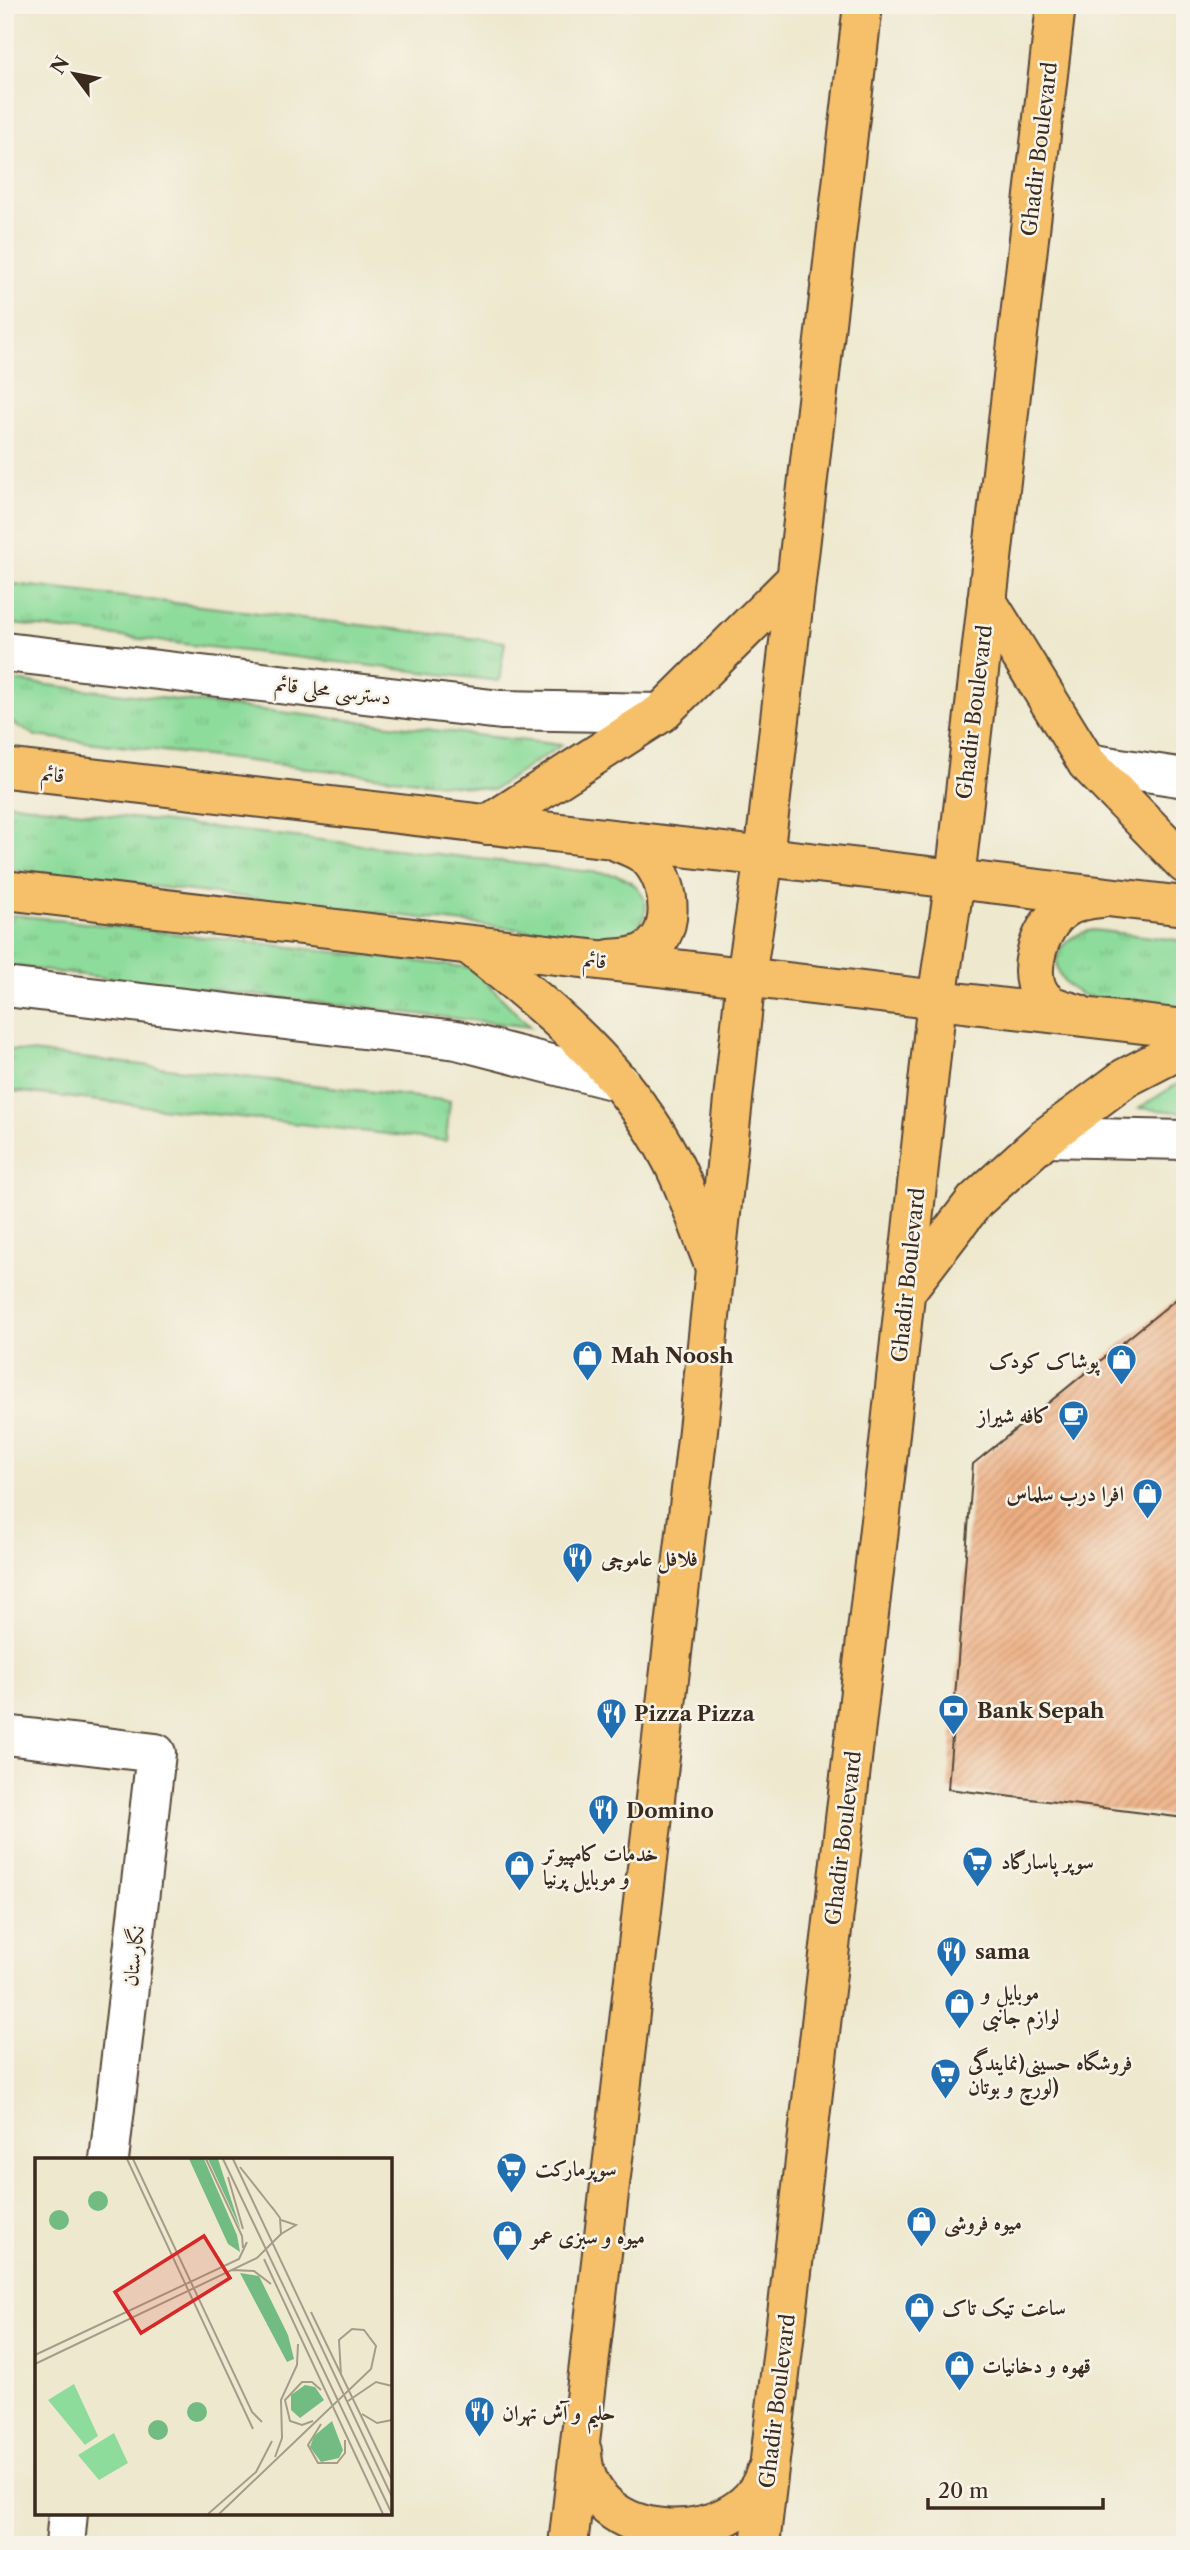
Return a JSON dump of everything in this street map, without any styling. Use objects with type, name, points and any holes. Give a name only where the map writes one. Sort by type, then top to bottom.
[{"type":"main road","points":[[568,2545],[716,1269],[746,977],[764,857],[863,5]]},
{"type":"main road","name":"Ghadir Boulevard","points":[[761,2545],[906,1292],[937,1000],[955,879],[1056,5]]},
{"type":"main road","points":[[487,825],[661,713],[796,579]]},
{"type":"main road","points":[[987,601],[1087,763],[1185,864]]},
{"type":"main road","points":[[5,752],[58,774]]},
{"type":"main road","name":"قائم","points":[[5,768],[1185,906]]},
{"type":"main road","points":[[590,960],[629,958],[644,953],[655,944],[666,925],[668,901],[663,879],[650,859],[632,847],[608,839]]},
{"type":"main road","name":"قائم","points":[[17,894],[1185,1029]]},
{"type":"main road","points":[[1092,1018],[1049,1004],[1038,986],[1035,969],[1038,946],[1048,924],[1065,908],[1087,899],[1110,897]]},
{"type":"main road","points":[[469,945],[554,1011],[620,1082],[672,1160],[716,1269]]},
{"type":"main road","points":[[906,1292],[975,1201],[1046,1137],[1125,1078],[1185,1047]]},
{"type":"main road","points":[[581,2431],[582,2461],[593,2490],[611,2513],[636,2530],[665,2538],[695,2536],[723,2526],[747,2507],[763,2482],[771,2453]]},
{"type":"street","name":"دسترسی محلی قائم","points":[[5,652],[501,710],[661,713]]},
{"type":"street","points":[[1087,763],[1185,778]]},
{"type":"street","points":[[5,987],[457,1040],[620,1082]]},
{"type":"street","points":[[1046,1137],[1185,1140]]},
{"type":"street","name":"نگارستان","points":[[5,1735],[156,1753],[109,2158]]},
{"type":"street","points":[[65,2545],[68,2515]]},
{"type":"green space","points":[[5,583],[505,642],[499,681],[5,623]]},
{"type":"green space","points":[[5,680],[562,745],[493,790],[36,736],[5,719]]},
{"type":"green space","points":[[5,803],[617,875],[640,890],[645,900],[645,910],[635,929],[610,940],[5,869]]},
{"type":"green space","points":[[15,915],[472,968],[530,1027],[5,966],[5,917]]},
{"type":"green space","points":[[1093,930],[1185,941],[1185,1008],[1085,996],[1072,988],[1058,969],[1060,950],[1078,934]]},
{"type":"green space","points":[[5,1049],[450,1101],[446,1141],[5,1090]]},
{"type":"green space","points":[[1185,1079],[1185,1113],[1139,1108]]},
{"type":"building","points":[[1185,1292],[1185,1818],[948,1789],[973,1464]]},
{"type":"place","name":"Mah Noosh","points":[[588,1382]]},
{"type":"place","name":"پوشاک کودک","points":[[1122,1387]]},
{"type":"place","name":"کافه شیراز","points":[[1073,1442]]},
{"type":"place","name":"افرا درب سلماس","points":[[1147,1520]]},
{"type":"place","name":"فلافل عاموچی","points":[[578,1585]]},
{"type":"place","name":"Bank Sepah","points":[[954,1737]]},
{"type":"place","name":"Pizza Pizza","points":[[611,1740]]},
{"type":"place","name":"Domino","points":[[603,1837]]},
{"type":"place","name":"سوپر پاسارگاد","points":[[978,1888]]},
{"type":"place","name":"خدمات کامپیوتر و موبایل پرنیا","points":[[520,1892]]},
{"type":"place","name":"sama","points":[[952,1978]]},
{"type":"place","name":"موبایل و لوازم جانبی","points":[[959,2031]]},
{"type":"place","name":"فروشگاه حسینی(نمایندگی لورچ و بوتان)","points":[[945,2101]]},
{"type":"place","name":"سوپرمارکت","points":[[512,2195]]},
{"type":"place","name":"میوه فروشی","points":[[921,2249]]},
{"type":"place","name":"میوه و سبزی عمو","points":[[508,2263]]},
{"type":"place","name":"ساعت تیک تاک","points":[[919,2334]]},
{"type":"place","name":"قهوه و دخانیات","points":[[959,2392]]},
{"type":"place","name":"حلیم و آش تهران","points":[[479,2439]]}]
